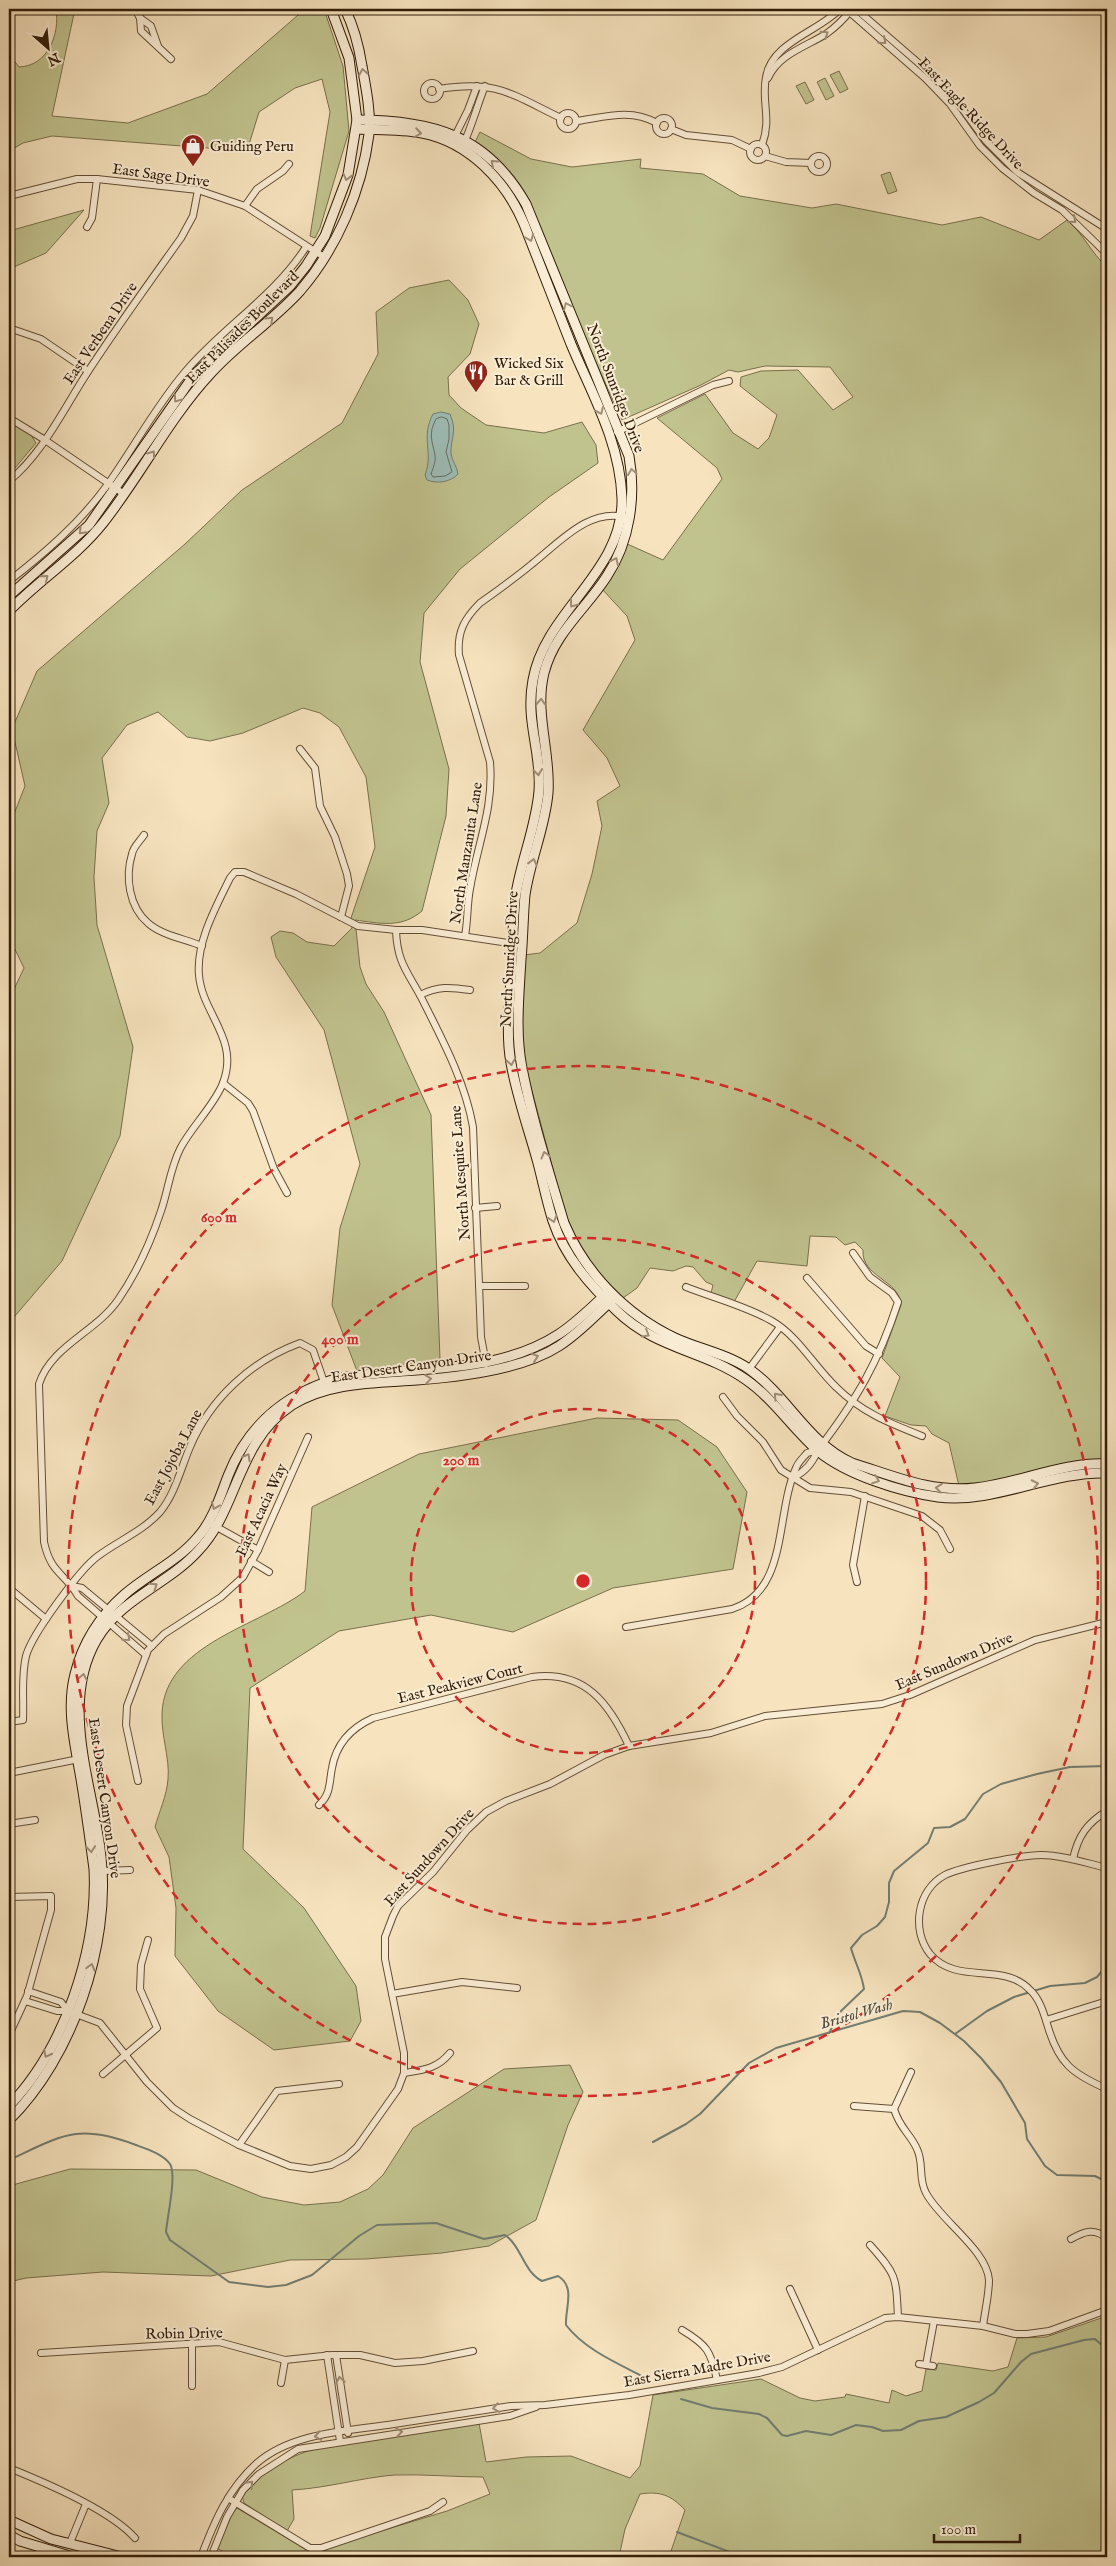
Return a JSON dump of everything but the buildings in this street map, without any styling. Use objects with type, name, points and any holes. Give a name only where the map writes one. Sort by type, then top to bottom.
[{"type":"street","points":[[135,9],[140,18],[151,26],[158,46],[171,59]]},
{"type":"street","name":"East Palisades Boulevard","points":[[9,596],[84,530],[211,373],[290,301],[314,274],[342,193],[357,125],[349,58],[331,9]]},
{"type":"street","name":"East Palisades Boulevard","points":[[320,255],[346,219],[354,195],[369,125],[360,54],[345,9]]},
{"type":"street","points":[[762,145],[754,145],[751,148],[750,154],[753,158],[761,160],[765,156],[766,151],[762,145],[768,120],[765,84],[769,66],[786,46],[822,25],[840,9]]},
{"type":"street","name":"East Eagle Ridge Drive","points":[[856,9],[930,73],[955,99],[988,150],[1038,187],[1107,229]]},
{"type":"street","points":[[1102,9],[1107,12]]},
{"type":"street","points":[[765,84],[773,68],[785,58],[827,33],[849,10]]},
{"type":"street","name":"East Eagle Ridge Drive","points":[[849,10],[925,78],[950,104],[988,150],[1034,194],[1062,210],[1107,254]]},
{"type":"street","points":[[453,139],[468,110],[477,86]]},
{"type":"street","points":[[463,145],[485,86]]},
{"type":"street","points":[[439,90],[485,86],[508,92],[561,118]]},
{"type":"street","points":[[568,113],[573,114],[576,121],[575,126],[567,129],[562,126],[561,118],[568,113]]},
{"type":"street","points":[[576,121],[626,114],[657,123],[667,119],[672,125],[671,129],[666,134],[661,133],[657,130],[657,123]]},
{"type":"street","name":"North Sunridge Drive","points":[[357,125],[369,125],[453,139],[493,161],[520,193],[600,383],[615,433],[625,517]]},
{"type":"street","points":[[671,129],[686,135],[732,140],[751,148]]},
{"type":"street","name":"North Sunridge Drive","points":[[463,145],[492,173],[517,206],[590,386],[629,456],[634,484],[625,517],[618,556],[607,576],[558,640],[544,673],[541,710],[548,791],[544,819],[526,892],[518,944],[519,1026],[522,1068],[564,1223],[580,1254],[609,1297],[646,1335],[745,1379],[847,1469],[904,1491],[942,1498],[984,1495],[1068,1477],[1107,1473]]},
{"type":"street","points":[[765,156],[786,162],[811,163]]},
{"type":"street","points":[[245,206],[258,189],[283,171],[289,164]]},
{"type":"street","points":[[87,227],[92,218],[96,179]]},
{"type":"street","name":"East Sage Drive","points":[[9,196],[58,182],[96,179],[198,190],[245,206],[320,255]]},
{"type":"street","name":"East Verbena Drive","points":[[9,481],[23,468],[45,440],[88,371],[180,238],[193,216],[198,190]]},
{"type":"street","name":"East Palisades Boulevard","points":[[9,611],[88,540],[185,372],[272,290],[293,268],[306,247]]},
{"type":"street","points":[[9,328],[42,339],[88,371]]},
{"type":"street","points":[[615,433],[713,385],[729,381]]},
{"type":"street","points":[[590,386],[600,383]]},
{"type":"street","points":[[9,418],[45,440],[116,489]]},
{"type":"street","name":"East Palisades Boulevard","points":[[9,581],[116,489]]},
{"type":"street","name":"North Manzanita Lane","points":[[465,936],[470,890],[490,806],[491,780],[490,762],[459,655],[458,642],[461,629],[468,615],[480,603],[575,529],[598,518],[625,517]]},
{"type":"street","points":[[300,749],[315,768],[320,806],[336,837],[347,874],[349,886],[341,917]]},
{"type":"street","points":[[144,835],[132,854],[130,892],[136,908],[148,923],[156,928],[202,946]]},
{"type":"street","points":[[152,1646],[78,1596],[72,1586],[52,1567],[44,1542],[39,1384],[43,1371],[51,1361],[96,1326],[120,1298],[147,1245],[161,1211],[173,1166],[180,1148],[223,1083],[228,1057],[226,1042],[200,985],[199,961],[202,946],[218,903],[235,872],[244,872],[273,883],[358,926],[396,930],[422,930],[518,944]]},
{"type":"street","name":"North Mesquite Lane","points":[[396,930],[396,945],[403,968],[420,995],[468,1099],[472,1127],[481,1337],[487,1366]]},
{"type":"street","points":[[420,995],[434,988],[448,986],[470,990]]},
{"type":"street","points":[[223,1083],[248,1103],[253,1111],[274,1169],[287,1193]]},
{"type":"street","points":[[475,1208],[497,1206]]},
{"type":"street","points":[[794,1477],[801,1474],[808,1466],[853,1403],[879,1354],[898,1302],[892,1293],[870,1277],[853,1253]]},
{"type":"street","points":[[807,1278],[866,1346],[879,1354]]},
{"type":"street","points":[[479,1286],[525,1286]]},
{"type":"street","points":[[686,1287],[772,1321],[853,1403],[876,1418],[922,1436]]},
{"type":"street","name":"North Sunridge Drive","points":[[609,1297],[642,1321],[676,1338],[721,1355],[749,1370],[820,1447],[852,1463],[905,1481],[940,1488],[977,1488],[1082,1465],[1107,1464]]},
{"type":"street","name":"East Desert Canyon Drive","points":[[9,2120],[41,2083],[58,2052],[72,2012],[89,1974],[101,1929],[103,1871],[71,1714],[74,1676],[80,1656],[90,1634],[109,1616],[124,1594],[183,1553],[212,1524],[236,1456],[256,1427],[288,1399],[353,1375],[487,1366],[527,1360],[555,1348],[609,1297]]},
{"type":"street","points":[[749,1370],[780,1327]]},
{"type":"street","name":"East Jojoba Lane","points":[[9,1722],[23,1720],[26,1658],[34,1637],[93,1560],[148,1523],[160,1512],[172,1492],[201,1425],[219,1400],[252,1369],[269,1357],[303,1343],[313,1350],[326,1386]]},
{"type":"street","points":[[723,1397],[737,1416],[764,1442],[781,1470],[815,1489],[851,1492],[922,1516],[940,1530],[950,1549]]},
{"type":"street","name":"East Acacia Way","points":[[138,1781],[126,1725],[127,1706],[146,1655],[164,1634],[221,1597],[243,1576],[258,1550],[308,1437]]},
{"type":"street","points":[[626,1627],[732,1609],[752,1600],[766,1585],[773,1569],[782,1519],[795,1469],[807,1453],[820,1447]]},
{"type":"street","points":[[802,1460],[808,1466]]},
{"type":"street","points":[[857,1582],[853,1565],[865,1496]]},
{"type":"street","points":[[212,1524],[258,1550]]},
{"type":"street","points":[[251,1561],[269,1572]]},
{"type":"street","points":[[9,1588],[46,1619]]},
{"type":"street","points":[[109,1616],[146,1655]]},
{"type":"street","name":"East Sundown Drive","points":[[72,2012],[100,2023],[126,2056],[173,2108],[239,2145],[301,2168],[320,2168],[331,2165],[346,2157],[357,2147],[398,2089],[404,2073],[404,2054],[385,1959],[385,1937],[392,1916],[398,1906],[447,1856],[467,1830],[496,1806],[529,1793],[576,1768],[629,1746],[711,1733],[771,1715],[882,1704],[910,1695],[1035,1640],[1107,1622]]},
{"type":"street","name":"East Peakview Court","points":[[319,1805],[330,1792],[332,1766],[340,1744],[363,1722],[532,1677],[557,1677],[581,1684],[593,1691],[610,1709],[629,1746]]},
{"type":"street","points":[[9,1773],[81,1759]]},
{"type":"street","name":"East Desert Canyon Drive","points":[[9,2106],[44,2060],[72,2012],[91,1926],[95,1888],[81,1759]]},
{"type":"street","points":[[1073,1860],[1076,1846],[1083,1830],[1095,1818],[1107,1811]]},
{"type":"street","points":[[9,1824],[35,1820]]},
{"type":"street","points":[[1107,1868],[1042,1854],[1020,1856],[951,1873],[935,1883],[920,1907],[920,1930],[927,1950],[934,1958],[952,1970],[1003,1976],[1018,1981],[1035,1995],[1062,2059],[1081,2077],[1107,2089]]},
{"type":"street","points":[[103,1871],[130,1870]]},
{"type":"street","points":[[9,1897],[51,1896],[50,1915],[25,2001],[9,2035]]},
{"type":"street","points":[[103,2074],[157,2028],[140,1989],[140,1965],[148,1940]]},
{"type":"street","points":[[392,1994],[462,1982],[517,1988]]},
{"type":"street","points":[[28,1991],[61,2002],[72,2012]]},
{"type":"street","points":[[25,2001],[57,2011],[72,2012]]},
{"type":"street","points":[[1046,2020],[1107,2001]]},
{"type":"street","points":[[404,2073],[429,2070],[442,2063],[450,2053]]},
{"type":"street","points":[[911,2072],[894,2109],[899,2124],[917,2148],[921,2163],[921,2181],[926,2194],[937,2210],[979,2256],[985,2266],[989,2279],[983,2326]]},
{"type":"street","points":[[239,2145],[277,2091],[339,2084]]},
{"type":"street","points":[[854,2106],[894,2109]]},
{"type":"street","points":[[1071,2239],[1087,2231],[1100,2233],[1107,2238]]},
{"type":"street","points":[[870,2245],[890,2266],[895,2277],[898,2317]]},
{"type":"street","points":[[790,2289],[818,2350]]},
{"type":"street","name":"East Sierra Madre Drive","points":[[201,2557],[218,2513],[250,2470],[273,2452],[310,2437],[511,2406],[545,2405],[656,2391],[759,2373],[782,2367],[875,2322],[898,2317],[983,2326],[1015,2334],[1049,2331],[1107,2310]]},
{"type":"street","points":[[934,2321],[922,2364],[934,2366]]},
{"type":"street","points":[[682,2330],[707,2348],[713,2359],[717,2380]]},
{"type":"street","name":"Robin Drive","points":[[42,2353],[219,2342],[285,2360],[327,2355],[360,2355],[395,2363],[423,2361],[473,2351]]},
{"type":"street","points":[[192,2343],[192,2386]]},
{"type":"street","points":[[327,2355],[340,2441]]},
{"type":"street","points":[[336,2355],[349,2440]]},
{"type":"street","points":[[280,2383],[285,2360]]},
{"type":"street","name":"East Sierra Madre Drive","points":[[211,2557],[227,2517],[236,2502],[259,2474],[298,2449],[510,2416],[545,2405]]},
{"type":"street","points":[[9,2468],[86,2504],[120,2524],[135,2538]]},
{"type":"street","points":[[228,2498],[310,2548],[321,2548],[430,2511],[443,2502]]},
{"type":"street","points":[[20,2541],[58,2548],[70,2543],[86,2504]]},
{"type":"street","points":[[9,2520],[44,2536],[122,2557]]},
{"type":"street","points":[[9,2535],[20,2541],[73,2557]]},
{"type":"green space","points":[[56,9],[75,9],[52,116],[128,123],[207,94],[305,9],[324,9],[343,66],[349,131],[320,228],[315,238],[310,236],[330,112],[322,79],[295,88],[259,112],[247,151],[52,136],[23,143],[9,151],[9,54],[19,67],[38,61],[45,55],[54,38],[57,19]]},
{"type":"green space","points":[[839,71],[848,89],[840,93],[830,75]]},
{"type":"green space","points":[[825,78],[834,96],[826,100],[817,82]]},
{"type":"green space","points":[[805,82],[814,100],[806,104],[796,86]]},
{"type":"green space","points":[[480,132],[531,159],[572,167],[641,159],[640,168],[703,174],[740,196],[812,208],[836,204],[942,225],[981,217],[1039,240],[1067,220],[1107,267],[1107,1461],[982,1484],[959,1486],[949,1443],[932,1434],[926,1426],[911,1425],[885,1416],[900,1377],[882,1358],[901,1305],[899,1297],[894,1290],[868,1266],[864,1259],[863,1250],[855,1242],[845,1245],[836,1237],[810,1236],[807,1266],[757,1261],[734,1302],[711,1293],[713,1285],[706,1282],[693,1267],[686,1266],[673,1271],[650,1268],[637,1288],[623,1298],[586,1259],[570,1232],[521,1050],[524,955],[540,953],[577,923],[592,874],[602,826],[597,801],[620,786],[607,758],[583,730],[635,640],[627,616],[601,588],[625,543],[663,560],[722,479],[717,468],[657,418],[705,394],[733,433],[758,449],[769,438],[777,415],[740,386],[741,377],[761,371],[798,370],[833,410],[853,397],[830,367],[765,366],[738,372],[729,370],[701,385],[622,420],[567,299],[528,203],[474,144]]},
{"type":"green space","points":[[890,172],[897,191],[888,194],[881,175]]},
{"type":"green space","points":[[84,210],[46,253],[9,269],[9,231]]},
{"type":"green space","points":[[449,280],[468,300],[479,324],[470,354],[448,377],[449,395],[461,408],[486,425],[544,433],[582,422],[596,445],[598,463],[549,497],[460,569],[424,613],[420,662],[449,769],[446,816],[422,911],[414,917],[398,923],[355,920],[360,967],[366,984],[384,1012],[431,1115],[440,1359],[357,1371],[332,1305],[340,1228],[360,1164],[324,1030],[276,957],[271,937],[280,931],[293,933],[307,942],[334,946],[352,928],[351,918],[375,847],[366,777],[339,727],[320,713],[303,708],[243,733],[210,741],[187,737],[158,712],[127,725],[102,758],[109,803],[97,831],[94,877],[97,925],[133,1047],[120,1136],[62,1261],[9,1323],[9,1000],[24,968],[9,937],[9,827],[25,786],[12,729],[37,671],[185,544],[242,490],[342,423],[378,354],[376,312],[409,288]]},
{"type":"green space","points":[[9,422],[31,435],[36,443],[9,475]]},
{"type":"green space","points":[[597,1418],[678,1420],[717,1447],[747,1492],[733,1569],[613,1588],[513,1632],[431,1615],[339,1631],[250,1688],[243,1849],[304,1908],[356,1986],[361,2021],[350,2041],[274,2050],[218,2011],[175,1956],[176,1908],[169,1857],[155,1827],[165,1797],[168,1779],[168,1763],[162,1722],[167,1690],[179,1670],[196,1654],[217,1639],[305,1591],[312,1507],[419,1454]]},
{"type":"green space","points":[[570,2065],[583,2092],[568,2125],[536,2220],[489,2246],[442,2253],[366,2259],[290,2260],[211,2276],[103,2272],[26,2278],[9,2282],[9,2186],[70,2169],[196,2170],[262,2197],[304,2205],[340,2202],[368,2189],[383,2175],[413,2128],[504,2069]]},
{"type":"green space","points":[[1107,2316],[1107,2557],[669,2557],[685,2510],[665,2495],[654,2493],[640,2494],[625,2529],[619,2557],[232,2557],[217,2548],[232,2514],[237,2508],[305,2549],[315,2551],[447,2511],[490,2494],[483,2477],[416,2475],[381,2476],[292,2490],[294,2519],[287,2531],[244,2503],[242,2496],[259,2478],[288,2459],[310,2450],[479,2423],[486,2462],[526,2457],[571,2456],[630,2478],[640,2466],[653,2395],[761,2379],[800,2398],[815,2401],[845,2397],[846,2394],[889,2403],[892,2390],[906,2396],[922,2391],[926,2369],[936,2370],[938,2363],[993,2371],[1008,2367],[1017,2338],[1046,2337]]},
{"type":"water","points":[[441,412],[450,414],[452,421],[454,431],[451,454],[458,474],[444,482],[435,482],[427,480],[425,475],[428,459],[427,438],[429,423],[433,414]]},
{"type":"waterway","points":[[829,2033],[841,2011],[864,1989],[851,1948],[862,1935],[877,1926],[885,1917],[889,1902],[889,1883],[894,1871],[928,1843],[934,1828],[950,1827],[965,1819],[983,1794],[1001,1784],[1070,1767],[1107,1766]]},
{"type":"waterway","points":[[955,2034],[987,2011],[1014,1997],[1050,1986],[1085,1983],[1097,1977],[1107,1965]]},
{"type":"waterway","name":"Bristol Wash","points":[[653,2142],[700,2114],[749,2063],[776,2048],[903,2011],[920,2012],[940,2023],[964,2041],[1001,2082],[1025,2123],[1027,2139],[1045,2166],[1057,2175],[1095,2176],[1107,2182]]},
{"type":"waterway","points":[[9,2160],[58,2138],[85,2133],[116,2138],[159,2155],[167,2160],[172,2170],[172,2187],[166,2232],[170,2240],[229,2282],[268,2287],[286,2285],[312,2275],[359,2236],[377,2225],[436,2223],[484,2239],[505,2235],[511,2240],[526,2265],[536,2277],[542,2281],[558,2276],[567,2286],[566,2325],[574,2334],[603,2356],[646,2378]]},
{"type":"waterway","points":[[681,2399],[712,2408],[759,2414],[767,2418],[782,2435],[787,2436],[806,2431],[831,2435],[856,2425],[872,2427],[883,2431],[901,2430],[919,2421],[946,2417],[979,2402],[994,2393],[1021,2362],[1031,2354],[1084,2340],[1095,2339],[1104,2347],[1107,2353]]},
{"type":"waterway","points":[[677,2532],[743,2557]]},
{"type":"place","name":"Guiding Peru","points":[[193,167]]},
{"type":"place","name":"Wicked Six Bar & Grill","points":[[476,393]]}]
